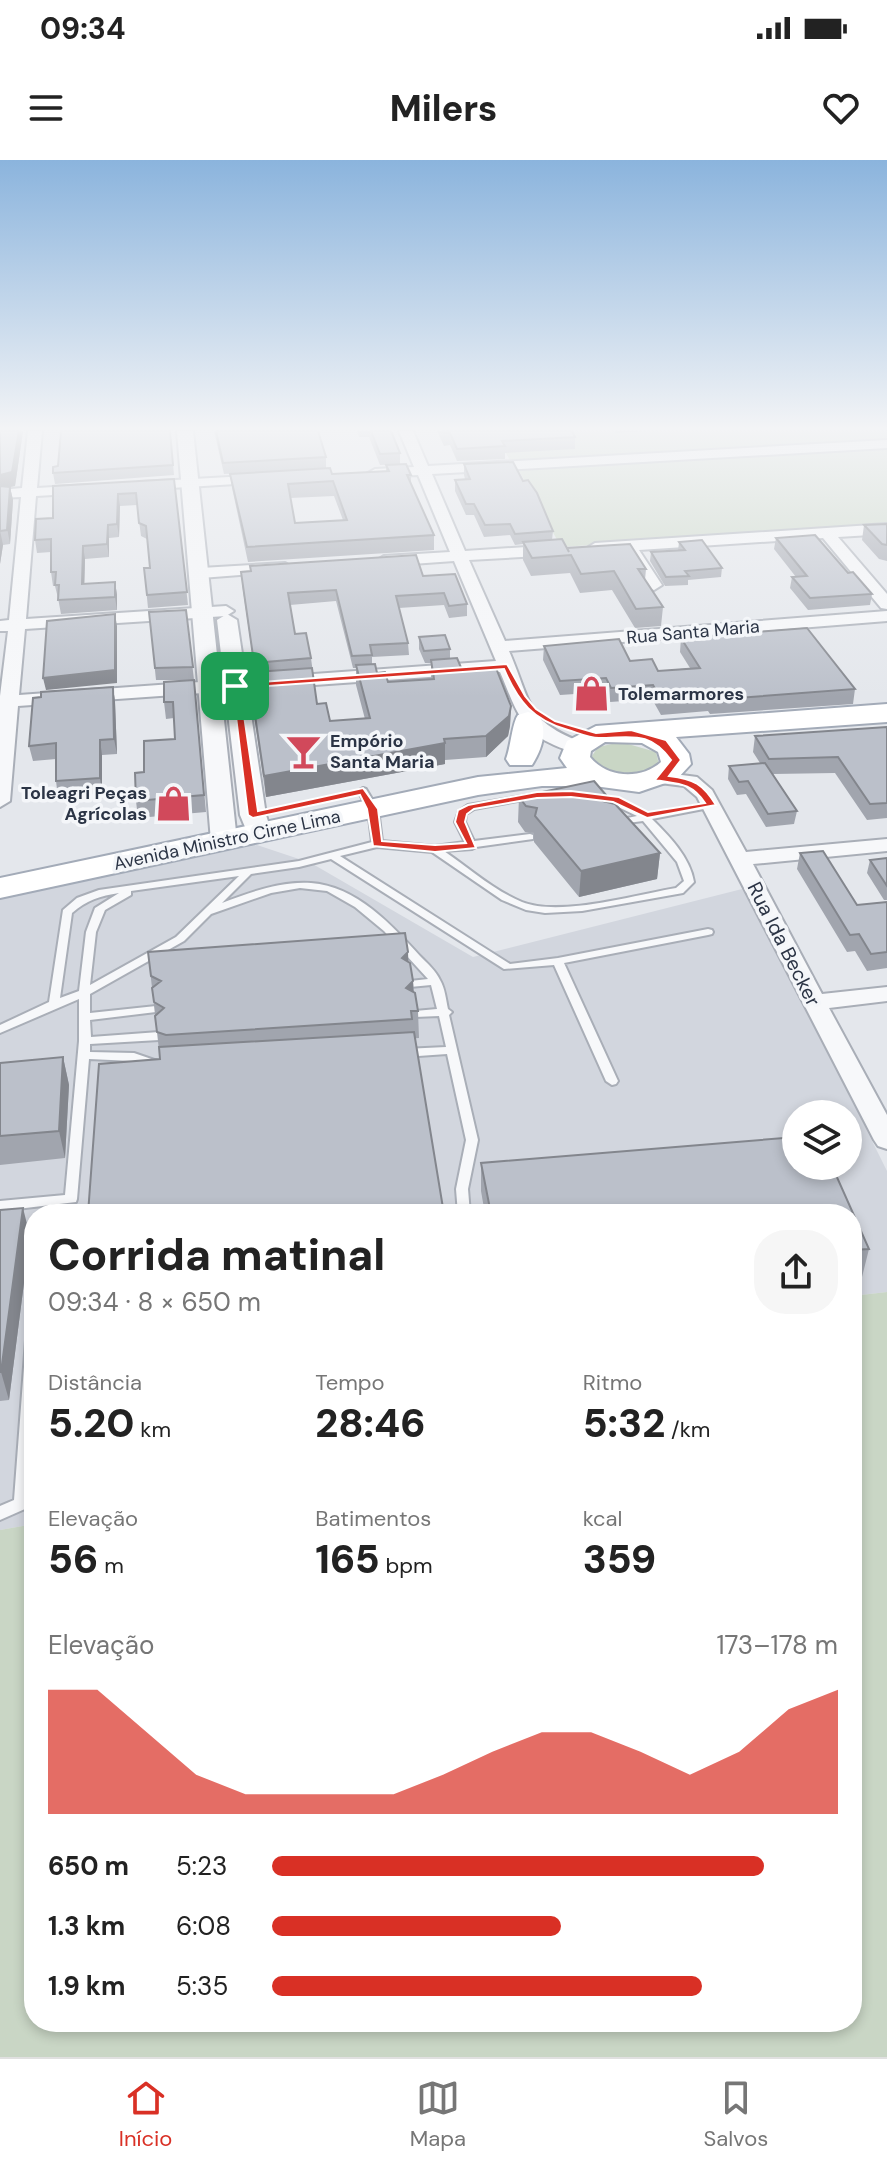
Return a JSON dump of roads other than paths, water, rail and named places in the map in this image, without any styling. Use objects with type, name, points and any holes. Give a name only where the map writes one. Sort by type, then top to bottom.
[{"type":"main road","points":[[521,759],[529,736],[524,709]]},
{"type":"main road","points":[[631,732],[887,713]]},
{"type":"main road","points":[[631,732],[663,742],[670,767],[762,738],[887,729]]},
{"type":"main road","name":"Avenida Ministro Cirne Lima","points":[[0,888],[240,828],[368,800],[631,732]]},
{"type":"main road","points":[[583,745],[579,765],[584,785]]},
{"type":"main road","name":"Avenida Ministro Cirne Lima","points":[[368,800],[507,781],[584,785],[628,782],[670,767]]},
{"type":"main road","name":"Avenida Ministro Cirne Lima","points":[[0,866],[240,828]]},
{"type":"street","points":[[0,801],[8,626],[25,520]]},
{"type":"street","points":[[204,520],[215,612],[212,687],[240,828]]},
{"type":"street","points":[[442,520],[524,709],[547,736],[583,745]]},
{"type":"street","points":[[364,563],[887,529]]},
{"type":"street","points":[[827,533],[887,604]]},
{"type":"street","points":[[629,546],[654,585]]},
{"type":"street","points":[[211,573],[300,567]]},
{"type":"street","points":[[8,626],[215,612]]},
{"type":"street","points":[[215,612],[235,686],[240,828]]},
{"type":"street","name":"Rua Santa Maria","points":[[498,647],[887,616]]},
{"type":"street","points":[[5,702],[507,666]]},
{"type":"street","name":"Rua Ida Becker","points":[[670,767],[713,793],[823,1001],[887,1140]]},
{"type":"street","points":[[749,859],[887,845]]},
{"type":"street","points":[[887,994],[823,1001],[887,1101]]},
{"type":"lane","points":[[435,849],[514,902],[533,908],[558,909],[679,891],[689,882],[688,868],[647,815],[584,785]]},
{"type":"lane","points":[[608,824],[647,815],[713,793]]},
{"type":"lane","points":[[472,846],[460,822],[462,813],[471,807],[549,794]]},
{"type":"lane","points":[[368,800],[377,844]]},
{"type":"lane","points":[[54,1004],[67,912],[81,900],[99,893],[249,872],[377,844],[435,849],[530,837]]},
{"type":"lane","points":[[333,856],[508,967],[558,961],[708,932]]},
{"type":"lane","points":[[0,1029],[84,993],[180,939],[249,872]]},
{"type":"lane","points":[[71,1204],[85,1041],[84,993],[91,932],[100,908],[149,885]]},
{"type":"lane","points":[[206,914],[273,889],[306,886],[331,889],[357,904],[398,939],[436,981],[446,1012],[472,1140],[462,1189],[463,1204]]},
{"type":"lane","points":[[558,961],[612,1081]]},
{"type":"lane","points":[[410,984],[436,981]]},
{"type":"lane","points":[[83,1017],[156,1009]]},
{"type":"lane","points":[[415,1014],[446,1012]]},
{"type":"lane","points":[[85,1041],[159,1036]]},
{"type":"lane","points":[[389,1054],[452,1050]]},
{"type":"lane","points":[[83,1055],[134,1057],[169,1069]]},
{"type":"lane","points":[[55,1204],[71,1199]]},
{"type":"lane","points":[[0,1206],[24,1207]]},
{"type":"lane","points":[[0,1513],[24,1502]]},
{"type":"place","name":"Tolemarmores","points":[[592,694]]},
{"type":"place","name":"Empório Santa Maria","points":[[304,751]]},
{"type":"place","name":"Toleagri Peças Agrícolas","points":[[173,803]]}]
